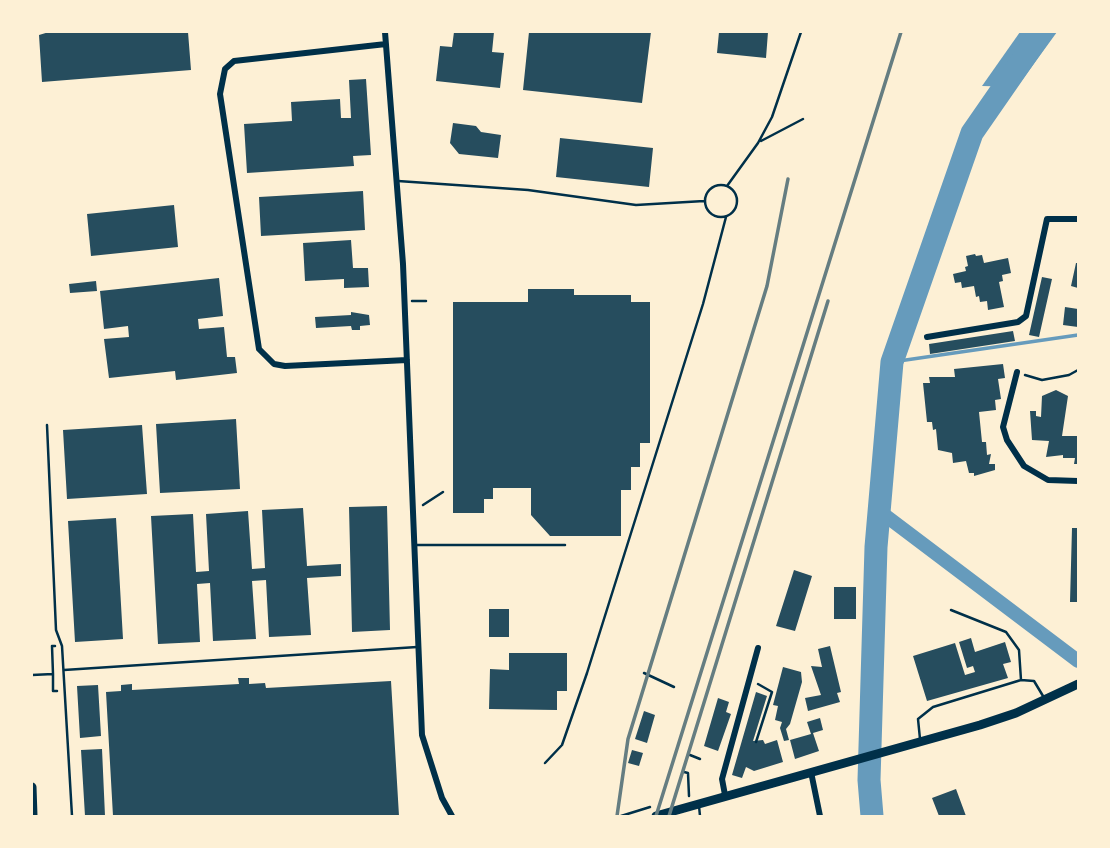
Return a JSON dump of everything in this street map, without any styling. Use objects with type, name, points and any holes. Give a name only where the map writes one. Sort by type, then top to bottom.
[{"type":"main road","points":[[656,817],[699,811],[725,795],[886,752],[1016,713],[1079,684]]},
{"type":"main road","points":[[32,787],[33,817]]},
{"type":"street","points":[[385,32],[405,301],[422,735],[449,814]]},
{"type":"street","points":[[386,44],[234,61],[225,69],[220,94],[258,349],[274,364],[285,366],[407,360]]},
{"type":"street","points":[[927,337],[1018,323],[1026,316],[1046,219],[1079,219]]},
{"type":"street","points":[[1017,372],[1003,427],[1007,440],[1024,466],[1048,480],[1079,481]]},
{"type":"street","points":[[725,795],[722,779],[758,648]]},
{"type":"street","points":[[811,772],[820,817]]},
{"type":"lane","points":[[727,186],[758,143],[772,117],[801,32]]},
{"type":"lane","points":[[758,143],[803,119]]},
{"type":"lane","points":[[397,181],[528,190],[636,205],[704,201]]},
{"type":"lane","points":[[545,763],[562,745],[587,673],[699,317],[726,217],[737,205],[733,190],[727,186],[712,187],[704,201],[707,211],[716,217],[726,217]]},
{"type":"lane","points":[[47,425],[56,630],[62,646],[72,817]]},
{"type":"lane","points":[[414,545],[565,545]]},
{"type":"lane","points":[[951,610],[1006,632],[1019,650],[1021,680]]},
{"type":"lane","points":[[64,670],[418,647]]},
{"type":"lane","points":[[920,742],[918,719],[933,706],[1021,680],[1034,681],[1046,700]]},
{"type":"path","points":[[405,301],[426,301]]},
{"type":"path","points":[[1017,372],[1042,380],[1069,375],[1079,370]]},
{"type":"path","points":[[413,512],[443,492]]},
{"type":"path","points":[[62,646],[51,646],[53,691],[65,690]]},
{"type":"path","points":[[32,675],[53,674]]},
{"type":"path","points":[[644,674],[674,687]]},
{"type":"path","points":[[749,680],[772,692],[756,742]]},
{"type":"path","points":[[690,755],[700,759]]},
{"type":"path","points":[[684,772],[688,773],[689,796]]},
{"type":"path","points":[[621,817],[648,808]]},
{"type":"water","points":[[1020,32],[1057,32],[1017,87],[982,86]]},
{"type":"building","points":[[49,32],[188,32],[191,70],[42,82],[39,35]]},
{"type":"building","points":[[454,32],[494,32],[492,52],[504,53],[500,88],[436,81],[440,46],[452,47]]},
{"type":"building","points":[[529,32],[651,32],[642,103],[523,90]]},
{"type":"building","points":[[719,32],[768,32],[766,58],[717,53]]},
{"type":"building","points":[[366,79],[371,155],[353,156],[354,166],[247,173],[244,124],[292,121],[291,102],[340,99],[341,118],[351,118],[349,80]]},
{"type":"building","points":[[453,123],[476,126],[481,132],[501,135],[498,158],[459,154],[450,143]]},
{"type":"building","points":[[560,138],[653,148],[649,187],[556,177]]},
{"type":"building","points":[[363,191],[365,230],[261,236],[259,197]]},
{"type":"building","points":[[174,205],[178,247],[91,256],[87,214]]},
{"type":"building","points":[[351,240],[353,268],[368,268],[369,287],[344,288],[344,279],[305,281],[303,243]]},
{"type":"building","points":[[982,255],[984,263],[1008,258],[1011,273],[1002,275],[1003,281],[999,282],[1004,307],[988,310],[987,301],[980,302],[979,296],[976,297],[974,286],[962,288],[961,282],[955,283],[953,274],[966,271],[966,256]]},
{"type":"building","points":[[1078,263],[1078,288],[1071,286]]},
{"type":"building","points":[[1042,277],[1052,279],[1039,337],[1029,335]]},
{"type":"building","points":[[219,278],[223,316],[198,319],[199,329],[224,327],[227,357],[235,357],[237,373],[176,380],[175,371],[109,378],[104,339],[129,337],[128,326],[104,329],[100,291]]},
{"type":"building","points":[[96,281],[97,291],[70,293],[69,284]]},
{"type":"building","points":[[528,289],[574,289],[574,295],[631,295],[631,302],[650,302],[650,443],[640,443],[640,467],[631,467],[631,490],[621,490],[621,536],[550,536],[531,515],[531,488],[493,488],[493,499],[484,499],[484,513],[453,513],[453,302],[528,302]]},
{"type":"building","points":[[1065,307],[1078,309],[1078,327],[1063,325]]},
{"type":"building","points":[[351,312],[369,315],[370,325],[360,326],[360,330],[352,330],[351,326],[316,328],[315,317],[351,315]]},
{"type":"building","points":[[1013,331],[1015,341],[930,354],[929,344]]},
{"type":"building","points":[[1003,364],[1005,378],[998,379],[1001,399],[995,400],[996,410],[979,412],[982,442],[986,442],[987,455],[991,454],[989,464],[995,464],[995,470],[974,476],[974,473],[969,473],[966,461],[953,463],[952,453],[938,450],[936,429],[933,430],[932,422],[927,422],[923,383],[930,383],[929,377],[955,377],[954,369]]},
{"type":"building","points":[[1056,390],[1068,396],[1062,436],[1077,436],[1078,464],[1074,464],[1075,458],[1063,458],[1063,455],[1046,457],[1049,441],[1032,440],[1030,411],[1036,411],[1036,416],[1041,417],[1042,396]]},
{"type":"building","points":[[236,419],[240,489],[160,493],[156,424]]},
{"type":"building","points":[[142,425],[147,494],[67,499],[63,430]]},
{"type":"building","points":[[387,506],[390,630],[352,632],[349,507]]},
{"type":"building","points":[[303,508],[307,566],[341,564],[341,576],[307,578],[311,635],[269,637],[266,580],[252,581],[256,639],[213,641],[210,583],[197,584],[200,642],[158,644],[151,516],[193,514],[196,572],[209,571],[206,514],[248,511],[252,569],[265,568],[262,510]]},
{"type":"building","points":[[116,518],[123,639],[75,642],[68,521]]},
{"type":"building","points":[[1072,528],[1078,528],[1078,602],[1070,602]]},
{"type":"building","points":[[794,570],[812,576],[795,631],[776,626]]},
{"type":"building","points":[[834,587],[856,587],[856,619],[834,619]]},
{"type":"building","points":[[489,609],[509,609],[509,637],[489,637]]},
{"type":"building","points":[[971,638],[975,652],[1005,642],[1011,662],[1003,664],[1008,678],[927,701],[913,656],[955,643],[965,675],[975,672],[973,666],[967,668],[959,642]]},
{"type":"building","points":[[830,646],[841,692],[837,693],[840,702],[808,711],[805,698],[821,695],[811,666],[822,667],[818,649]]},
{"type":"building","points":[[509,653],[567,653],[567,691],[557,691],[557,710],[489,709],[490,669],[509,670]]},
{"type":"building","points":[[783,667],[801,672],[802,682],[790,724],[786,729],[789,740],[784,741],[780,728],[782,722],[775,720],[778,706],[773,705]]},
{"type":"building","points":[[238,678],[249,678],[249,684],[265,683],[266,688],[391,681],[399,816],[113,816],[106,692],[121,691],[121,685],[132,684],[132,690],[239,684]]},
{"type":"building","points":[[98,685],[101,736],[80,738],[77,686]]},
{"type":"building","points":[[756,692],[767,696],[753,741],[763,740],[765,744],[777,740],[783,762],[754,771],[746,767],[742,778],[732,775]]},
{"type":"building","points":[[718,698],[729,702],[726,712],[731,714],[718,751],[704,746]]},
{"type":"building","points":[[644,711],[655,715],[647,743],[635,739]]},
{"type":"building","points":[[820,718],[823,730],[813,733],[819,751],[795,759],[790,740],[811,734],[807,722]]},
{"type":"building","points":[[102,749],[105,816],[85,816],[81,750]]},
{"type":"building","points":[[632,750],[643,753],[639,766],[628,763]]},
{"type":"building","points":[[956,789],[966,816],[939,816],[932,798]]},
{"type":"waterway","points":[[872,816],[869,780],[876,547],[892,362],[972,133],[1042,32]]},
{"type":"waterway","points":[[892,362],[1078,335]]},
{"type":"waterway","points":[[878,510],[1078,661]]},
{"type":"railway","points":[[656,816],[901,32]]},
{"type":"railway","points":[[617,816],[628,739],[767,286],[788,179]]},
{"type":"railway","points":[[669,816],[828,301]]}]
